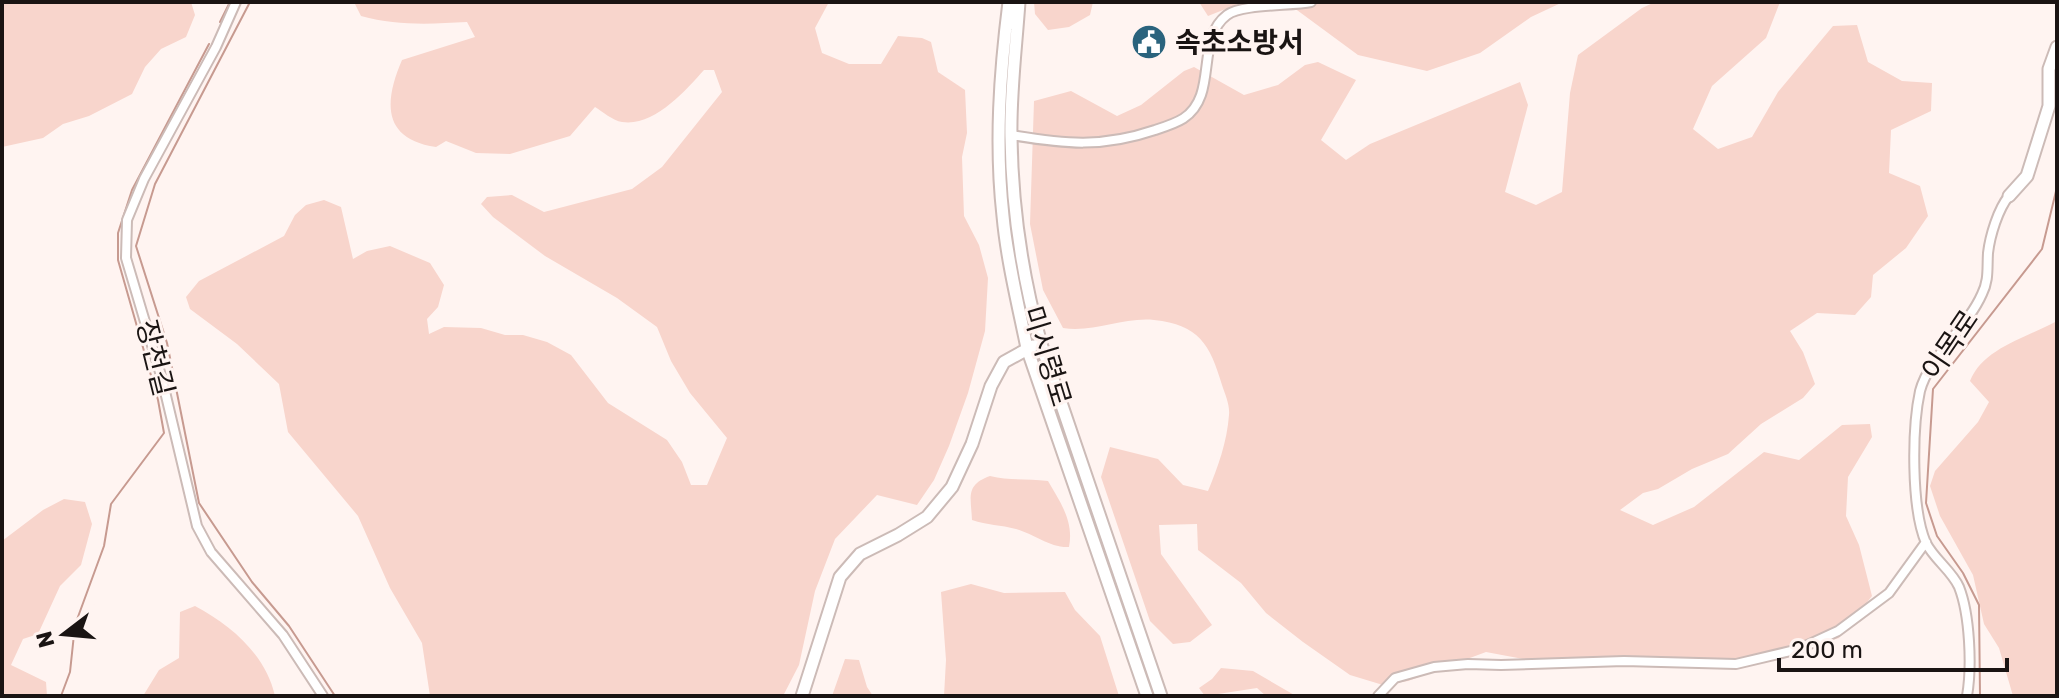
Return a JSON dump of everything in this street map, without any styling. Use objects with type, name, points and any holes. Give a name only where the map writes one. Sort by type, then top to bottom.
[{"type":"main road","name":"미시령로","points":[[1009,2],[1000,98],[1000,177],[1009,261],[1027,348],[1147,696]]},
{"type":"main road","name":"미시령로","points":[[1019,2],[1011,135],[1018,241],[1041,344],[1161,696]]},
{"type":"main road","name":"이목로","points":[[2009,196],[2027,176],[2049,106],[2049,69],[2057,47]]},
{"type":"main road","points":[[802,696],[840,577],[860,554],[927,517],[952,487],[972,444],[991,386],[1004,362],[1027,348],[1041,344]]},
{"type":"street","name":"장천길","points":[[236,2],[216,47],[144,179],[127,220],[126,258],[162,379],[197,526],[211,552],[283,635],[323,696]]},
{"type":"street","points":[[1011,135],[1052,142],[1100,144],[1175,124],[1188,118],[1201,94],[1211,40],[1217,26],[1227,15],[1250,8],[1311,2]]},
{"type":"street","name":"이목로","points":[[1967,696],[1970,680],[1966,619],[1958,585],[1926,542],[1914,485],[1915,431],[1920,393],[1926,375],[1974,313],[1989,281],[1988,250],[2002,204],[2009,196]]},
{"type":"street","points":[[1378,696],[1395,678],[1434,667],[1624,661],[1736,664],[1799,649],[1838,631],[1889,593],[1926,542]]},
{"type":"shaded area","points":[[2,2],[191,2],[195,15],[186,37],[161,49],[145,67],[132,94],[89,116],[63,124],[43,138],[2,147]]},
{"type":"shaded area","points":[[354,2],[829,2],[815,28],[822,53],[849,64],[881,64],[898,36],[922,38],[931,42],[938,72],[965,90],[967,133],[962,157],[964,216],[979,245],[988,278],[985,331],[968,393],[934,480],[917,505],[877,495],[835,539],[815,591],[799,665],[783,696],[430,696],[422,643],[390,588],[358,516],[288,432],[279,384],[237,344],[190,309],[186,297],[199,281],[284,236],[295,215],[306,205],[324,200],[341,207],[353,259],[367,251],[390,246],[430,263],[444,285],[438,307],[427,319],[429,334],[444,327],[481,328],[547,342],[571,355],[608,403],[667,440],[682,462],[691,485],[707,485],[727,438],[690,393],[671,361],[657,327],[617,298],[545,256],[493,217],[481,204],[487,197],[512,195],[544,212],[632,189],[662,167],[722,92],[714,70],[704,70],[668,106],[646,119],[619,121],[595,107],[570,136],[510,154],[476,153],[446,141],[436,147],[418,143],[397,127],[392,116],[392,90],[402,60],[475,37],[467,22],[414,24],[374,19],[361,16]]},
{"type":"shaded area","points":[[1034,2],[1093,2],[1090,15],[1069,27],[1048,30],[1035,14]]},
{"type":"shaded area","points":[[1199,2],[1243,2],[1208,16]]},
{"type":"shaded area","points":[[1286,2],[1563,2],[1531,17],[1480,53],[1427,71],[1358,55]]},
{"type":"shaded area","points":[[1655,2],[1780,2],[1766,38],[1712,86],[1693,129],[1718,149],[1752,137],[1778,92],[1833,26],[1857,25],[1868,62],[1902,81],[1932,83],[1931,111],[1891,130],[1889,173],[1920,186],[1928,216],[1906,248],[1873,275],[1871,297],[1855,315],[1817,313],[1790,331],[1803,352],[1815,384],[1803,398],[1761,424],[1728,454],[1692,469],[1658,489],[1643,493],[1620,510],[1653,525],[1694,507],[1764,452],[1799,460],[1842,425],[1870,424],[1872,437],[1848,477],[1846,516],[1859,545],[1872,596],[1839,638],[1774,659],[1707,664],[1609,659],[1529,660],[1486,652],[1408,681],[1383,685],[1350,675],[1266,613],[1241,583],[1198,550],[1197,524],[1159,525],[1161,554],[1212,625],[1190,642],[1173,644],[1150,621],[1101,477],[1110,447],[1158,459],[1183,485],[1208,491],[1224,445],[1228,403],[1213,358],[1200,339],[1182,326],[1142,320],[1063,328],[1043,290],[1030,224],[1034,101],[1071,91],[1117,116],[1141,105],[1184,71],[1194,67],[1244,95],[1278,85],[1305,65],[1318,62],[1356,80],[1321,140],[1346,160],[1370,144],[1520,82],[1528,105],[1505,192],[1536,205],[1562,192],[1570,93],[1578,55],[1642,8]]},
{"type":"shaded area","points":[[2057,321],[2057,696],[2013,696],[1999,648],[1984,624],[1973,575],[1940,516],[1930,486],[1935,471],[1978,422],[1989,402],[1970,381],[1976,370],[1996,352]]},
{"type":"shaded area","points":[[990,476],[1048,481],[1068,521],[1069,547],[1055,545],[1016,529],[972,520],[973,488]]},
{"type":"shaded area","points":[[64,499],[85,502],[92,524],[81,565],[60,586],[38,634],[23,639],[11,665],[46,682],[47,696],[2,696],[2,541],[43,510]]},
{"type":"shaded area","points":[[971,584],[1004,593],[1065,592],[1075,610],[1100,636],[1119,696],[944,696],[946,660],[941,592]]},
{"type":"shaded area","points":[[195,606],[221,622],[245,643],[264,667],[275,696],[143,696],[159,670],[179,658],[180,612]]},
{"type":"shaded area","points":[[845,659],[859,660],[873,696],[832,696]]},
{"type":"shaded area","points":[[1221,668],[1253,671],[1296,696],[1266,696],[1257,688],[1205,696],[1199,688]]},
{"type":"waterway","points":[[220,22],[230,2]]},
{"type":"waterway","points":[[250,2],[155,184],[136,246],[167,343],[199,503],[252,582],[289,626],[335,696]]},
{"type":"waterway","points":[[61,696],[70,672],[75,625],[104,546],[111,504],[164,433],[158,400],[118,260],[118,233],[132,190],[209,44]]},
{"type":"waterway","points":[[1980,696],[1979,605],[1963,573],[1937,536],[1926,503],[1933,389],[2042,249],[2057,187]]},
{"type":"place","name":"속초소방서","points":[[1149,42]]}]
